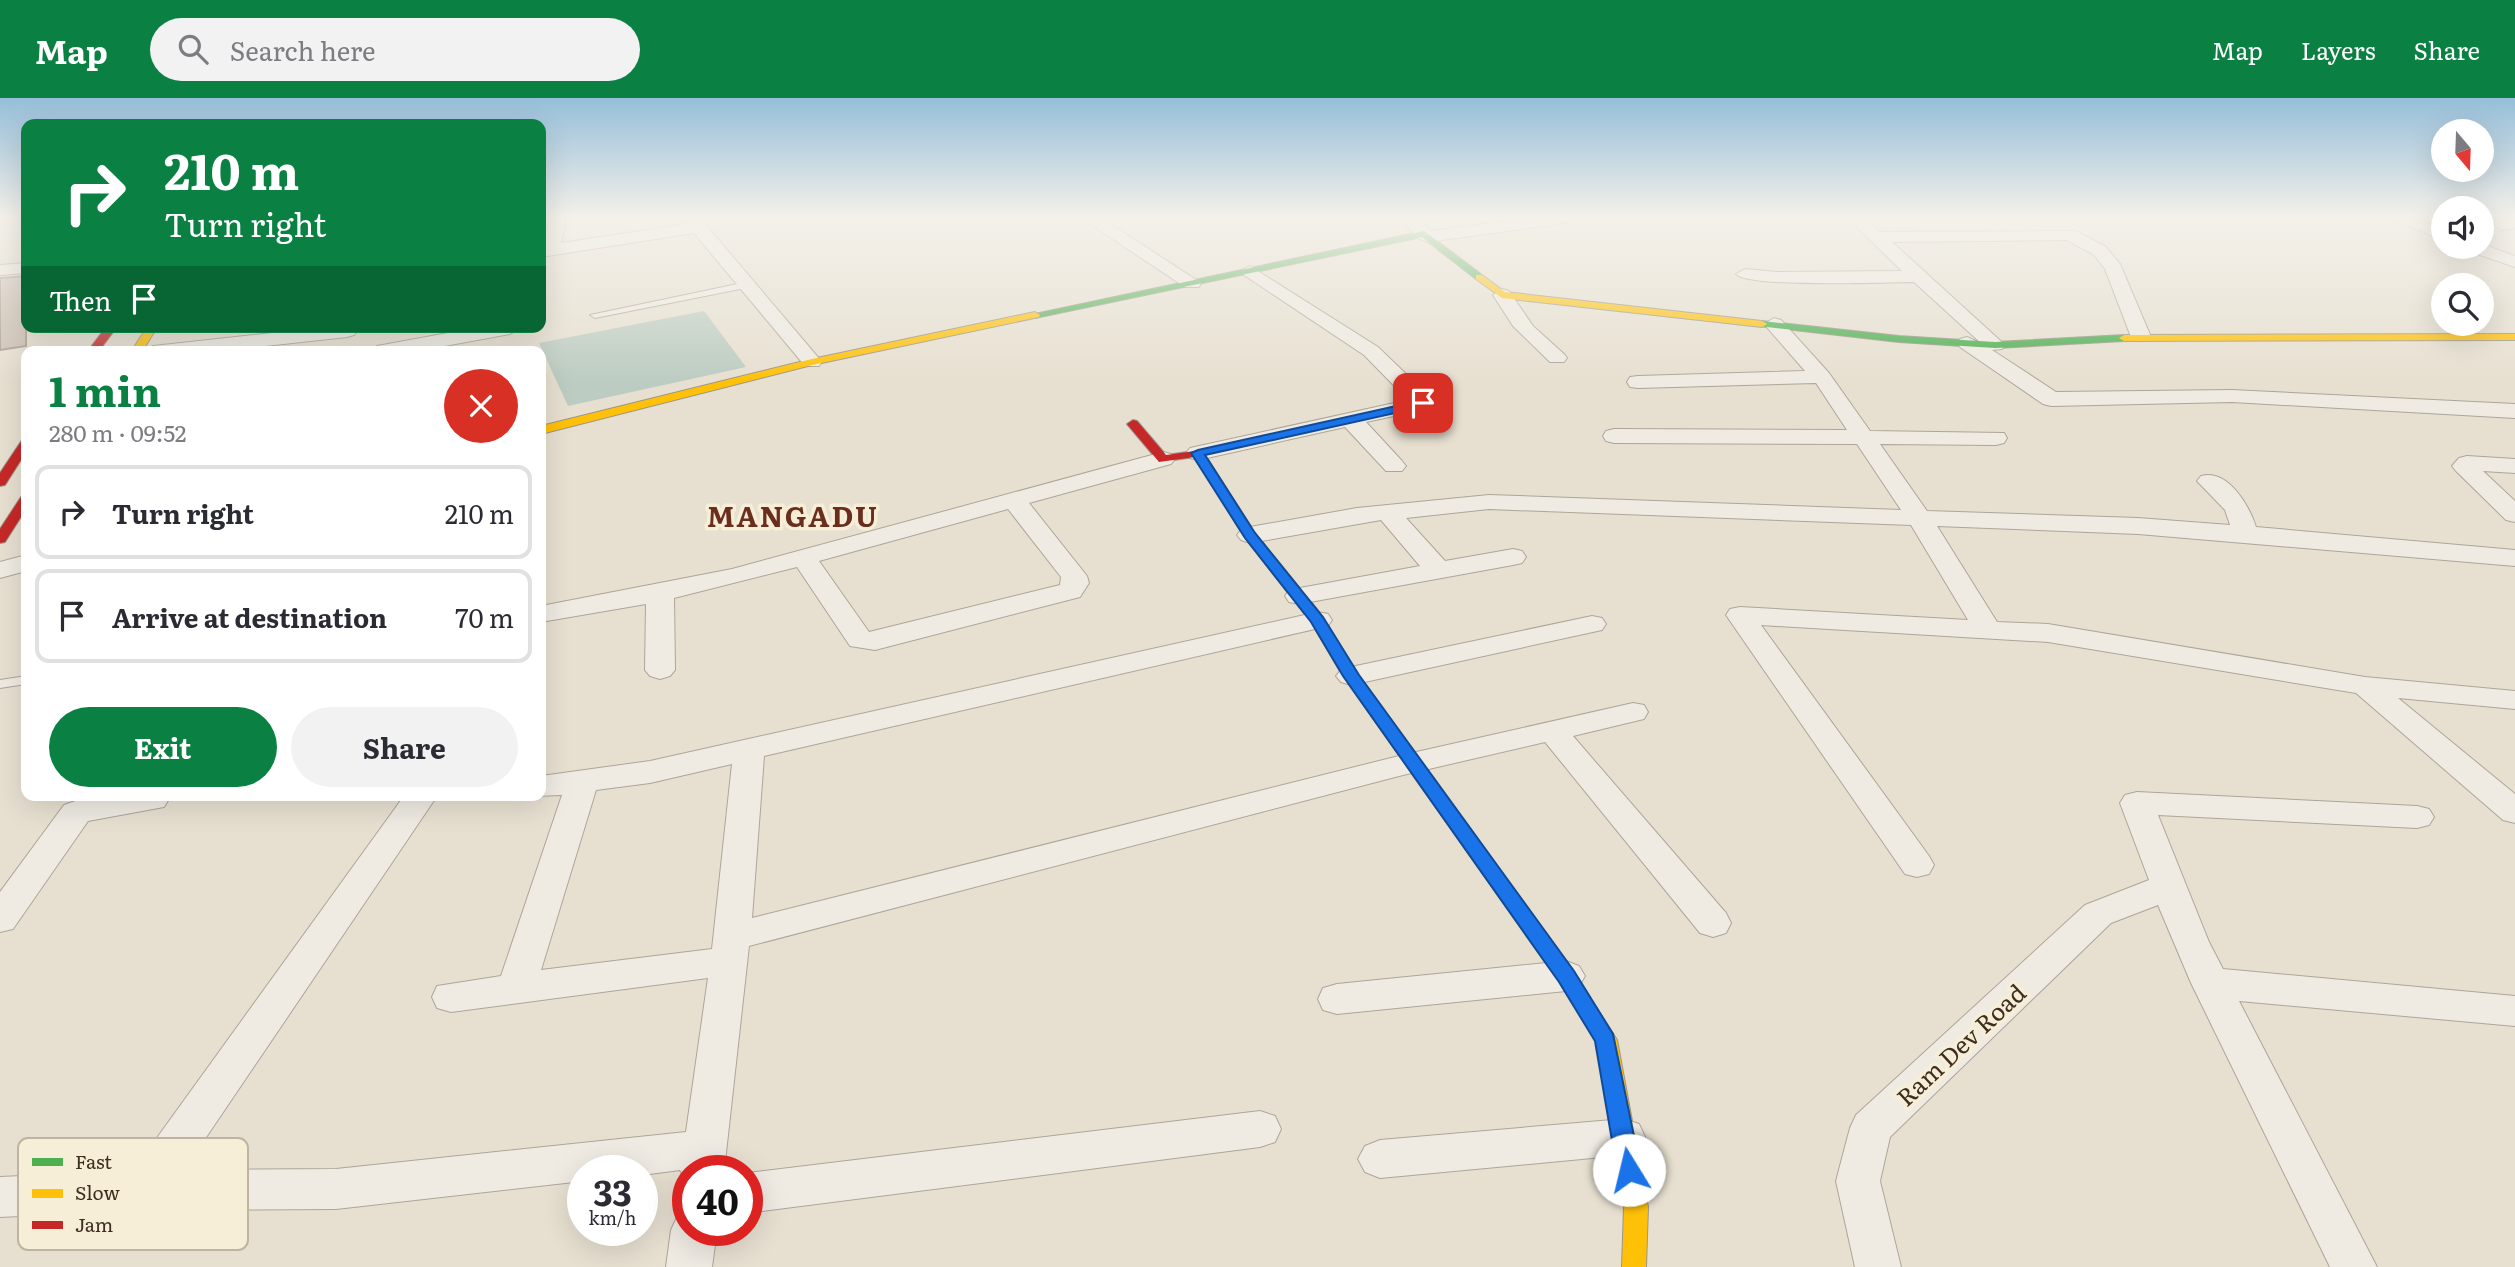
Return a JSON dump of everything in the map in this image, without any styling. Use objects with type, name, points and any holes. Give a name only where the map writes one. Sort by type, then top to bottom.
[{"type":"street","points":[[736,273],[812,362]]},
{"type":"street","points":[[1175,273],[1192,283]]},
{"type":"street","points":[[546,429],[812,362],[1242,273]]},
{"type":"street","points":[[546,613],[660,593],[804,558],[1163,459],[1423,403],[1371,351],[1252,273]]},
{"type":"street","points":[[1474,273],[1502,295],[1524,331],[1558,358]]},
{"type":"street","points":[[1916,273],[1995,345]]},
{"type":"street","points":[[2116,273],[2141,337]]},
{"type":"street","points":[[1745,274],[1777,277],[1920,276]]},
{"type":"street","points":[[1502,295],[1899,339],[1995,345],[2141,337],[2509,340]]},
{"type":"street","points":[[1774,324],[1822,377],[1864,436],[1987,628]]},
{"type":"street","points":[[204,346],[314,333]]},
{"type":"street","points":[[410,346],[482,333]]},
{"type":"street","points":[[1967,343],[2051,399],[2232,396],[2515,411]]},
{"type":"street","points":[[1638,383],[1822,377]]},
{"type":"street","points":[[1350,419],[1394,466]]},
{"type":"street","points":[[1133,424],[1163,459]]},
{"type":"street","points":[[1614,436],[1996,438]]},
{"type":"street","points":[[0,482],[21,450]]},
{"type":"street","points":[[1198,453],[1250,535],[1318,620],[1351,676],[1566,976],[1606,1040],[1636,1207],[1634,1267]]},
{"type":"street","points":[[2515,466],[2467,463],[2464,466],[2515,515]]},
{"type":"street","points":[[2209,481],[2237,507],[2246,534]]},
{"type":"street","points":[[804,558],[860,640],[875,641],[1070,591],[1076,583],[1074,576],[1013,499]]},
{"type":"street","points":[[1250,535],[1387,512],[1489,502],[2137,526],[2515,558]]},
{"type":"street","points":[[0,539],[21,508]]},
{"type":"street","points":[[1387,512],[1439,571]]},
{"type":"street","points":[[1299,596],[1513,557]]},
{"type":"street","points":[[0,570],[21,564]]},
{"type":"street","points":[[660,593],[660,670]]},
{"type":"street","points":[[1917,865],[1740,615],[2048,633],[2365,686],[2515,700]]},
{"type":"street","points":[[546,786],[650,772],[1318,620]]},
{"type":"street","points":[[1351,676],[1592,624]]},
{"type":"street","points":[[2365,686],[2515,812]]},
{"type":"street","points":[[451,997],[516,988],[730,949],[1413,762],[1633,712]]},
{"type":"street","points":[[1552,731],[1713,923]]},
{"type":"street","points":[[705,1155],[730,949],[749,750]]},
{"type":"street","points":[[516,988],[583,781]]},
{"type":"street","points":[[0,919],[76,813],[86,808],[137,801]]},
{"type":"street","points":[[181,1138],[417,801]]},
{"type":"street","points":[[2354,1267],[2190,943],[2137,803],[2417,817]]},
{"type":"street","name":"Ram Dev Road","points":[[1878,1267],[1857,1181],[1871,1128],[2098,914],[2169,886]]},
{"type":"street","points":[[1337,999],[1566,976]]},
{"type":"street","points":[[2210,983],[2515,1011]]},
{"type":"street","points":[[763,1191],[1260,1129]]},
{"type":"street","points":[[1380,1159],[1624,1137]]},
{"type":"street","points":[[248,1189],[336,1189],[672,1163]]},
{"type":"street","points":[[0,1197],[18,1196]]},
{"type":"street","points":[[689,1267],[692,1246]]},
{"type":"lane","points":[[595,315],[747,285]]},
{"type":"lane","points":[[0,684],[21,681]]},
{"type":"shaded area","points":[[704,311],[746,367],[568,406],[546,358],[546,346],[540,346],[539,343]]},
{"type":"building","points":[[21,276],[21,333],[26,333],[26,346],[0,350],[0,278]]},
{"type":"traffic: fast","points":[[1035,315],[1239,273]]},
{"type":"traffic: fast","points":[[1473,273],[1479,277]]},
{"type":"traffic: fast","points":[[1762,324],[1899,339],[1995,345],[2124,338]]},
{"type":"traffic: slow","points":[[1479,277],[1502,295],[1762,324]]},
{"type":"traffic: slow","points":[[546,429],[812,362],[1035,315]]},
{"type":"traffic: slow","points":[[140,346],[148,333]]},
{"type":"traffic: slow","points":[[2124,338],[2515,337]]},
{"type":"traffic: slow","points":[[1477,852],[1566,976],[1606,1040],[1636,1207],[1634,1267]]},
{"type":"traffic: jam","points":[[97,346],[107,333]]},
{"type":"traffic: jam","points":[[1133,424],[1163,459],[1198,453],[1250,535],[1318,620],[1351,676],[1477,852]]},
{"type":"traffic: jam","points":[[0,482],[21,450]]},
{"type":"traffic: jam","points":[[0,539],[21,508]]},
{"type":"district","name":"MANGADU","points":[[793,515]]},
{"type":"route","points":[[1423,403],[1198,453],[1250,535],[1318,620],[1351,676],[1566,976],[1606,1040],[1629,1170]]}]
